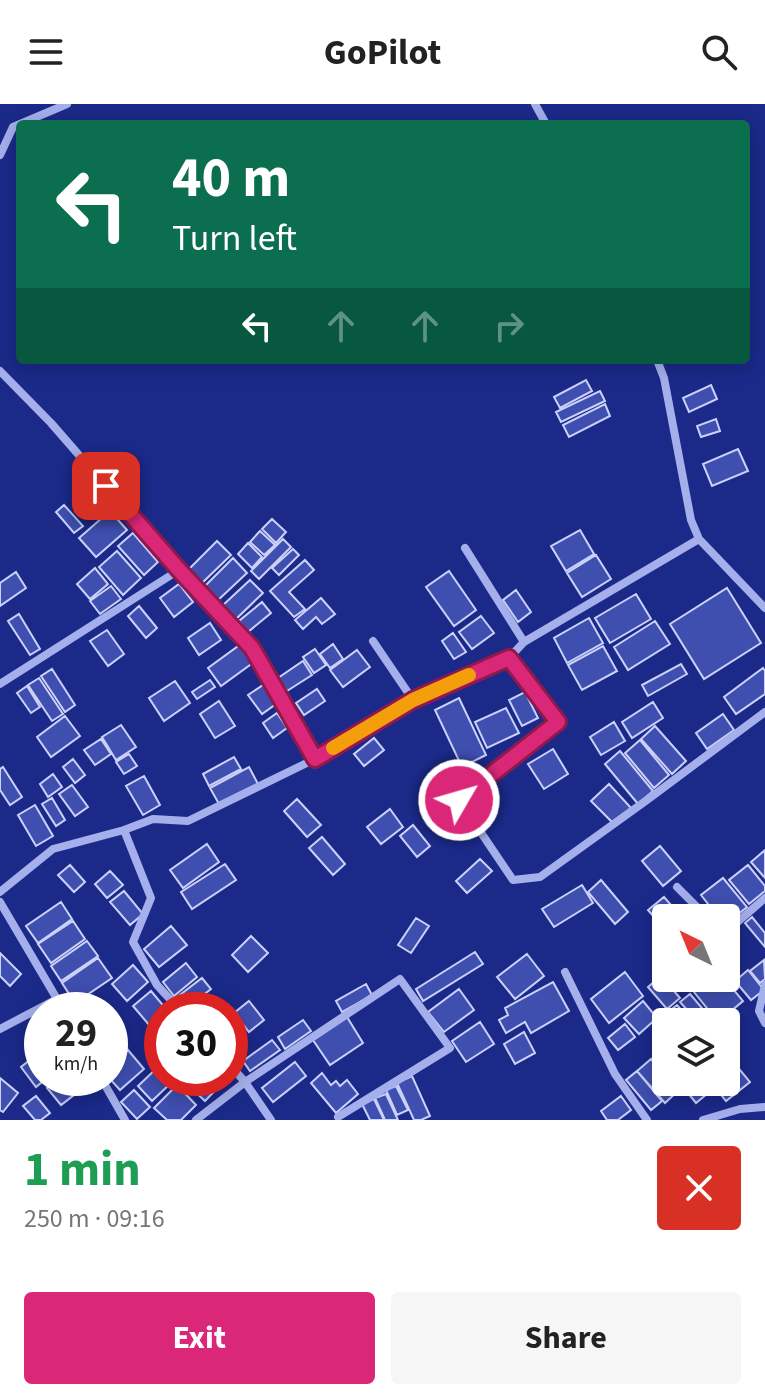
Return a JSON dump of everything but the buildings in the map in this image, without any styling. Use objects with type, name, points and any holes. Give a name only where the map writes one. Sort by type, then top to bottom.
[{"type":"street","points":[[29,120],[67,104]]},
{"type":"street","points":[[0,155],[16,126]]},
{"type":"street","points":[[659,364],[664,378],[691,520],[699,539],[765,608]]},
{"type":"street","points":[[0,371],[51,423],[179,570],[252,648],[315,759]]},
{"type":"street","points":[[0,892],[53,849],[153,819],[188,821],[315,759],[413,700],[509,658],[524,642],[699,539]]},
{"type":"street","points":[[465,548],[524,642]]},
{"type":"street","points":[[0,684],[179,570]]},
{"type":"street","points":[[373,641],[413,700]]},
{"type":"street","points":[[509,658],[558,722],[459,800],[513,880],[540,877],[765,712]]},
{"type":"street","points":[[124,830],[151,898],[133,942],[163,992]]},
{"type":"street","points":[[677,887],[694,904]]},
{"type":"street","points":[[740,920],[765,898]]},
{"type":"street","points":[[0,902],[53,992]]},
{"type":"street","points":[[565,972],[615,1074],[647,1120]]},
{"type":"street","points":[[248,1080],[400,979],[450,1048],[338,1117]]},
{"type":"street","points":[[765,985],[759,1011],[765,1023]]},
{"type":"street","points":[[0,1029],[24,1016]]},
{"type":"street","points":[[248,1086],[271,1120]]},
{"type":"street","points":[[111,1096],[125,1120]]},
{"type":"street","points":[[196,1120],[227,1096]]},
{"type":"street","points":[[703,1120],[740,1109],[765,1107]]},
{"type":"slow traffic","points":[[333,748],[413,700],[469,675]]},
{"type":"route","points":[[106,486],[252,648],[315,759],[413,700],[509,658],[558,722],[459,800]]}]
